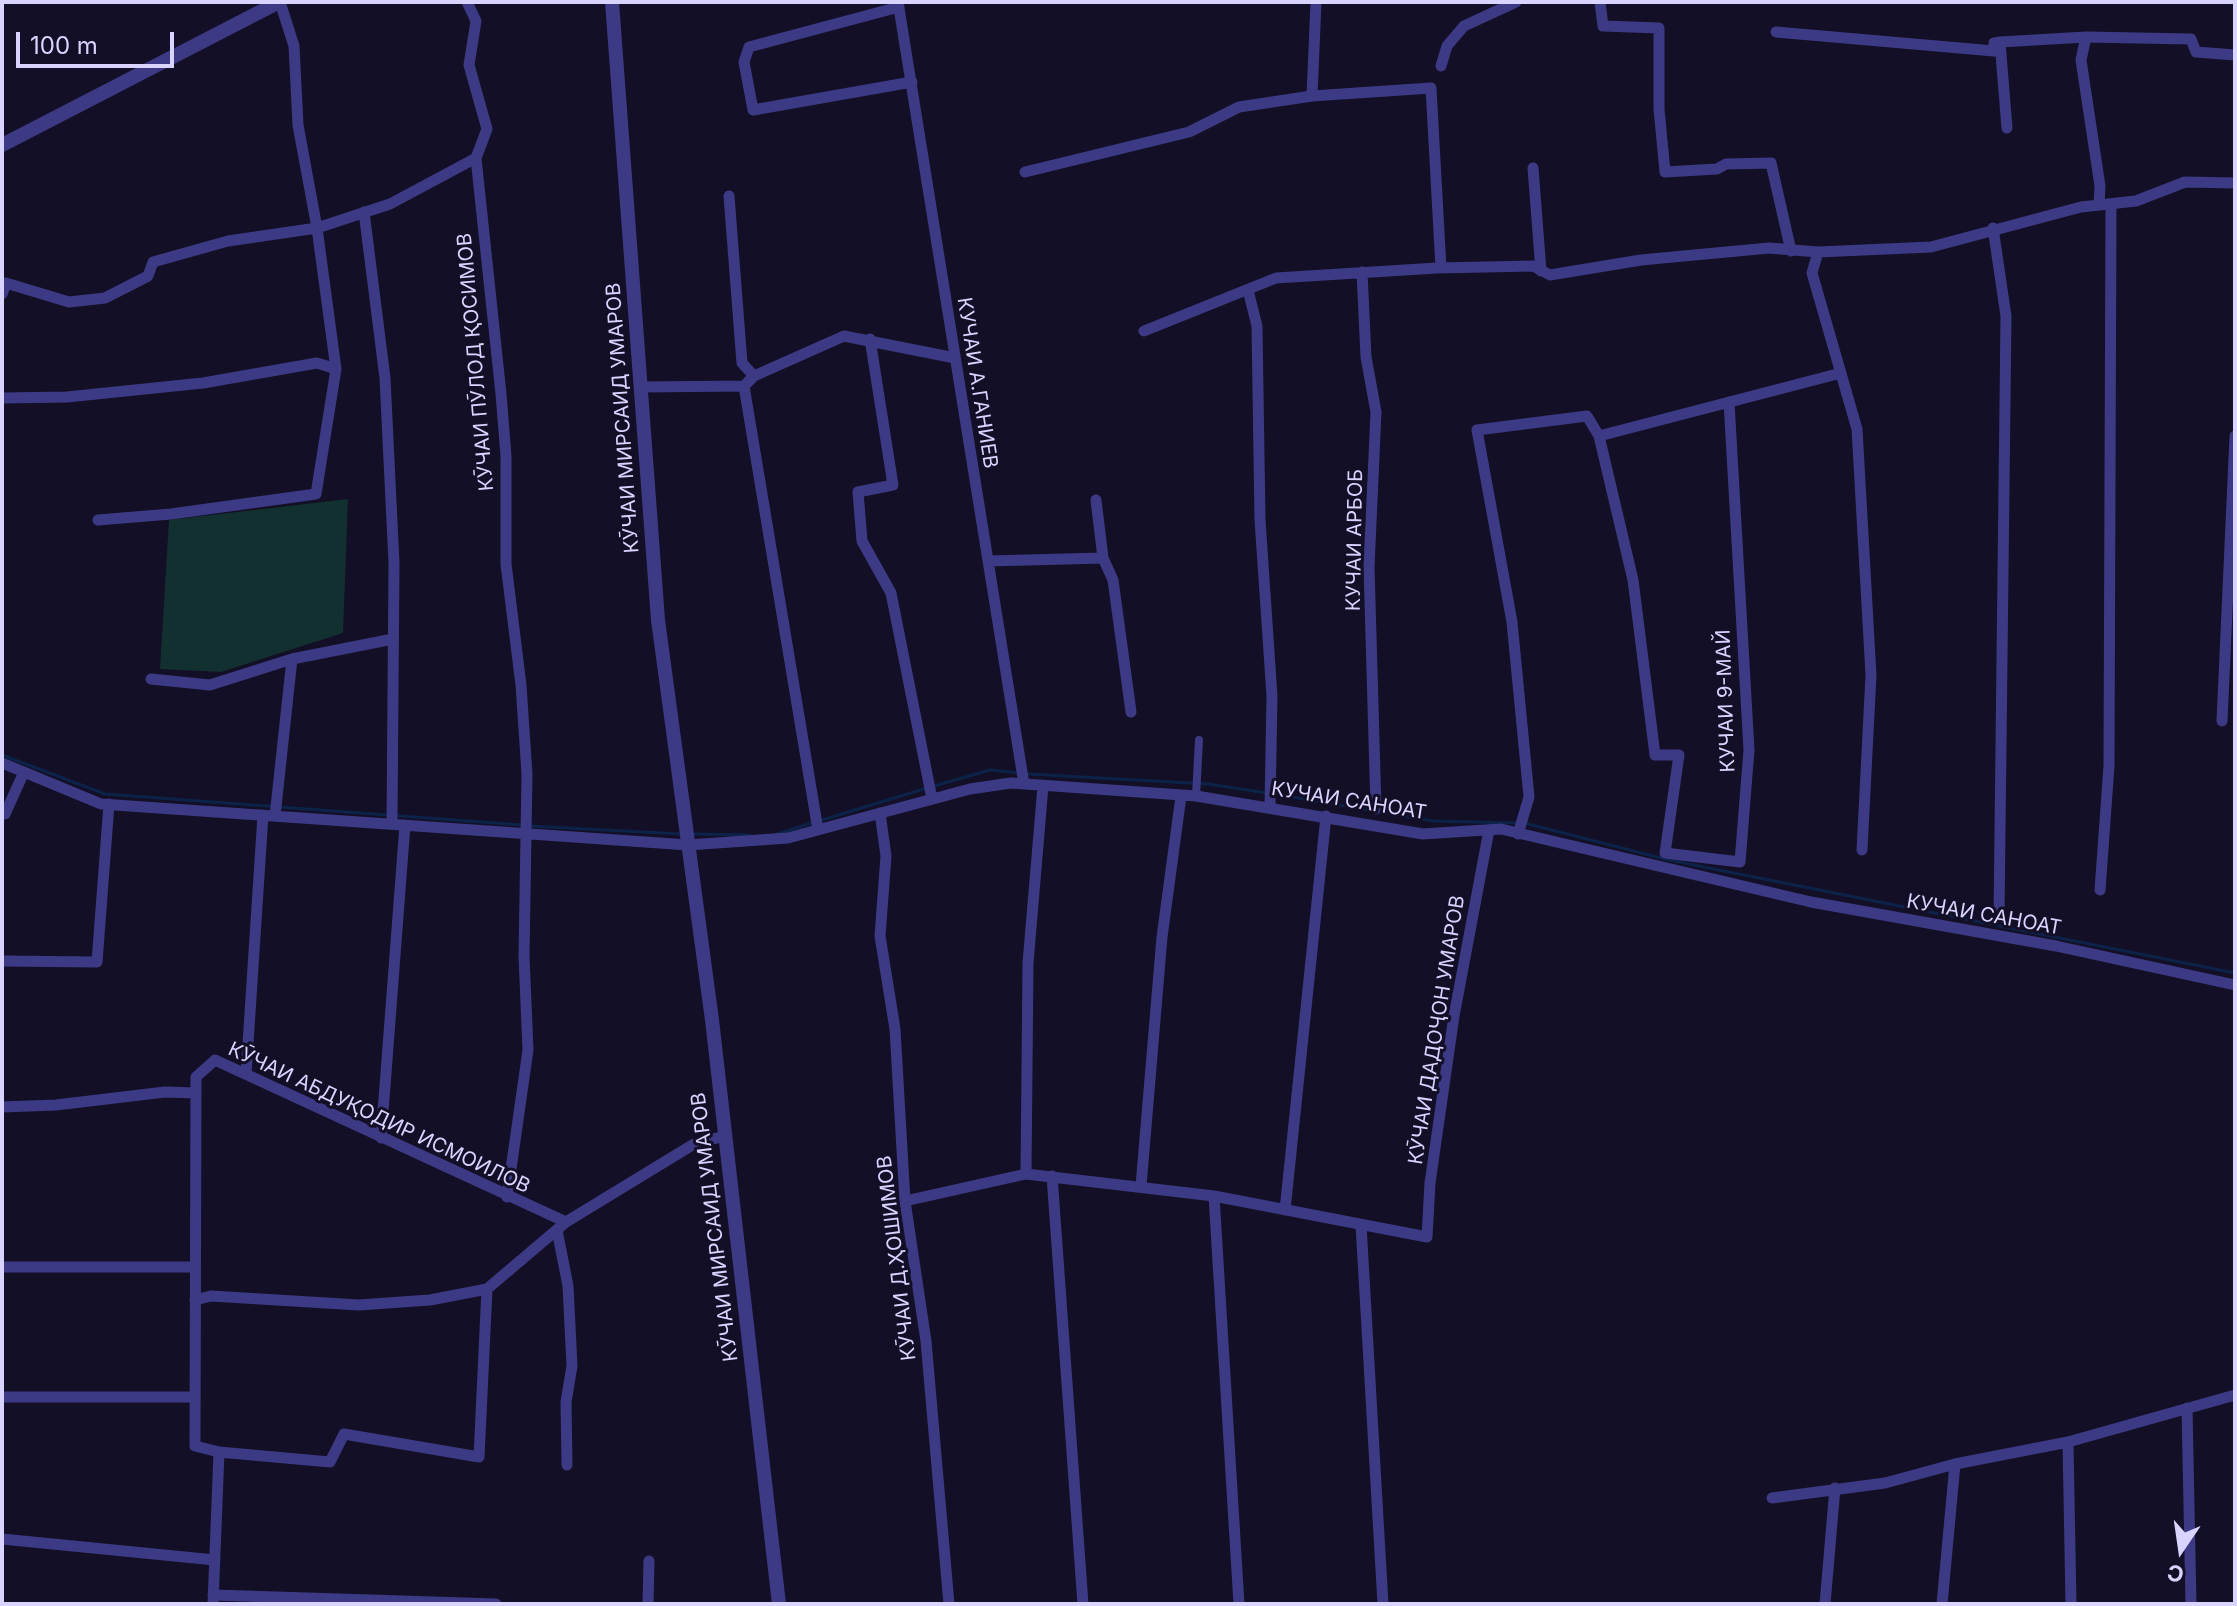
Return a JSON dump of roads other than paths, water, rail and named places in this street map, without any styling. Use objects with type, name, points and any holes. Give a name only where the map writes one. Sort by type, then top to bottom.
[{"type":"street","points":[[2,145],[280,2],[294,46],[298,125],[317,228],[336,369],[316,494],[171,514],[98,520]]},
{"type":"street","name":"КӮЧАИ ПӮЛОД ҚОСИМОВ","points":[[467,2],[476,21],[469,65],[487,129],[476,158],[506,456],[506,564],[521,685],[527,829],[524,956],[528,1050],[507,1197]]},
{"type":"street","name":"КӮЧАИ МИРСАИД УМАРОВ","points":[[612,2],[658,620],[725,1136],[779,1604]]},
{"type":"street","points":[[1312,96],[1316,2]]},
{"type":"street","points":[[1441,66],[1447,46],[1464,26],[1516,2]]},
{"type":"street","points":[[1600,2],[1603,26],[1659,28],[1659,109],[1665,172],[1717,169],[1726,164],[1771,163],[1791,251]]},
{"type":"street","points":[[899,5],[749,47],[744,62],[753,110],[912,82]]},
{"type":"street","name":"КУЧАИ А.ГАНИЕВ","points":[[899,5],[1023,777]]},
{"type":"street","points":[[1776,32],[1994,51],[1994,43],[2000,42],[2086,37],[2191,39],[2196,52],[2235,55]]},
{"type":"street","points":[[2086,37],[2081,60],[2105,204],[2109,766],[2100,890]]},
{"type":"street","points":[[2000,42],[2007,128]]},
{"type":"street","points":[[1025,172],[1189,132],[1239,107],[1312,96],[1431,88],[1441,268]]},
{"type":"street","points":[[2,294],[6,283],[69,302],[105,298],[148,276],[153,262],[228,241],[317,228],[390,204],[476,158]]},
{"type":"street","points":[[1533,168],[1541,271]]},
{"type":"street","points":[[1144,331],[1276,278],[1533,266],[1550,275],[1641,260],[1769,248],[1818,252],[1931,247],[1993,228],[2105,204],[2136,201],[2185,182],[2235,183]]},
{"type":"street","points":[[729,196],[742,363],[754,376]]},
{"type":"street","points":[[364,212],[385,378],[394,563],[392,819]]},
{"type":"street","points":[[1993,228],[2006,316],[1999,917]]},
{"type":"street","points":[[1818,252],[1812,273],[1857,429],[1871,675],[1862,850]]},
{"type":"street","name":"КУЧАИ АРБОБ","points":[[1362,272],[1366,357],[1376,412],[1369,567],[1376,809]]},
{"type":"street","points":[[1248,290],[1257,326],[1260,520],[1272,696],[1270,798]]},
{"type":"street","points":[[641,387],[744,386],[754,376],[844,336],[955,358]]},
{"type":"street","points":[[870,339],[893,485],[858,492],[862,541],[891,593],[931,791]]},
{"type":"street","points":[[2,398],[67,397],[203,383],[317,363],[336,369]]},
{"type":"street","points":[[1520,827],[1529,797],[1512,622],[1477,430],[1587,416],[1599,436],[1841,373]]},
{"type":"street","points":[[744,386],[817,825]]},
{"type":"street","name":"КУЧАИ 9-МАЙ","points":[[1599,436],[1633,580],[1655,755],[1679,755],[1665,853],[1740,862],[1749,750],[1729,402]]},
{"type":"street","points":[[2222,721],[2235,436]]},
{"type":"street","points":[[1096,500],[1103,558],[1113,580],[1131,712]]},
{"type":"street","points":[[988,561],[1103,558]]},
{"type":"street","points":[[151,679],[210,685],[292,659],[393,639]]},
{"type":"street","points":[[246,1074],[269,816],[292,659]]},
{"type":"street","points":[[1196,788],[1199,740]]},
{"type":"street","name":"КУЧАИ САНОАТ","points":[[2,763],[109,804],[269,816],[392,819],[405,825],[687,838],[788,838],[817,825],[880,813],[931,791],[970,789],[1023,777],[1043,786],[1181,796],[1196,788],[1270,798],[1326,816],[1423,834],[1520,827],[1811,902],[2056,946],[2235,985]]},
{"type":"street","points":[[2,814],[5,814],[24,772]]},
{"type":"street","points":[[1026,1174],[1028,963],[1043,786]]},
{"type":"street","points":[[1141,1186],[1162,937],[1181,796]]},
{"type":"street","points":[[2,961],[97,962],[109,804]]},
{"type":"street","name":"КӮЧАИ Д.ҲОШИМОВ","points":[[880,813],[886,856],[880,936],[895,1029],[905,1201],[926,1341],[949,1604]]},
{"type":"street","points":[[1285,1210],[1326,816]]},
{"type":"street","points":[[381,1138],[405,825]]},
{"type":"street","name":"КӮЧАИ ДАДОҶОН УМАРОВ","points":[[1361,1225],[1427,1237],[1430,1183],[1454,1016],[1489,830]]},
{"type":"street","name":"КӮЧАИ АБДУҚОДИР ИСМОИЛОВ","points":[[219,1452],[195,1446],[196,1077],[215,1060],[507,1197],[562,1226]]},
{"type":"street","points":[[2,1107],[56,1105],[165,1092],[196,1093]]},
{"type":"street","points":[[195,1300],[211,1296],[359,1305],[430,1300],[487,1289],[562,1226],[694,1144],[725,1136]]},
{"type":"street","points":[[905,1201],[1026,1174],[1214,1196],[1361,1225],[1383,1604]]},
{"type":"street","points":[[1052,1176],[1083,1604]]},
{"type":"street","points":[[1214,1196],[1239,1604]]},
{"type":"street","points":[[562,1226],[572,1366],[566,1402],[567,1465]]},
{"type":"street","points":[[2,1267],[195,1267]]},
{"type":"street","points":[[487,1289],[479,1457],[344,1434],[330,1462],[219,1452],[213,1600],[496,1604]]},
{"type":"street","points":[[1772,1498],[1885,1483],[1955,1464],[2068,1442],[2235,1395]]},
{"type":"street","points":[[2,1397],[195,1397]]},
{"type":"street","points":[[2187,1408],[2191,1604]]},
{"type":"street","points":[[2068,1442],[2071,1604]]},
{"type":"street","points":[[1942,1604],[1955,1464]]},
{"type":"street","points":[[1825,1604],[1835,1488]]},
{"type":"street","points":[[2,1539],[215,1560]]},
{"type":"street","points":[[648,1604],[649,1561]]},
{"type":"waterway","points":[[2,755],[105,794],[522,825]]},
{"type":"waterway","points":[[934,786],[990,770],[1020,773]]},
{"type":"waterway","points":[[1028,774],[1208,784],[1267,793]]},
{"type":"waterway","points":[[819,821],[927,788]]},
{"type":"waterway","points":[[1275,794],[1433,821],[1517,823]]},
{"type":"waterway","points":[[777,834],[812,823]]},
{"type":"waterway","points":[[1524,823],[1669,860],[2235,973]]},
{"type":"waterway","points":[[529,826],[682,834]]},
{"type":"waterway","points":[[693,834],[750,835]]}]
